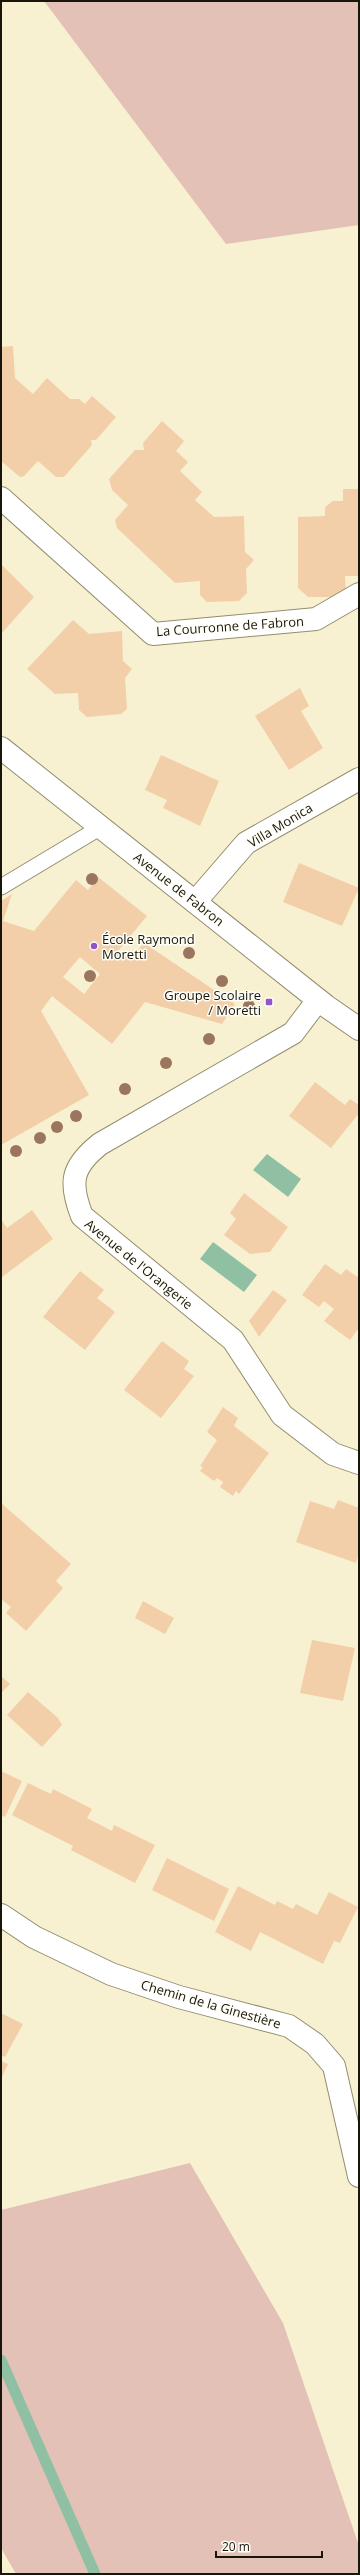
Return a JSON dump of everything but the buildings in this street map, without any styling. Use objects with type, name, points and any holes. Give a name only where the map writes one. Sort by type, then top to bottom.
[{"type":"street","name":"La Courronne de Fabron","points":[[1,498],[153,634],[316,619],[359,594]]},
{"type":"street","name":"Avenue de Fabron","points":[[1,748],[318,1000],[359,1029]]},
{"type":"street","name":"Villa Monica","points":[[195,902],[246,843],[359,779]]},
{"type":"street","name":"Avenue de l'Orangerie","points":[[318,1000],[293,1033],[100,1144],[83,1157],[76,1175],[74,1196],[82,1216],[232,1340],[282,1415],[333,1454],[359,1463]]},
{"type":"street","name":"Chemin de la Ginestière","points":[[1,1915],[34,1937],[111,1974],[179,1997],[289,2026],[315,2044],[334,2066],[359,2176]]},
{"type":"lane","points":[[1,887],[101,827]]},
{"type":"shaded area","points":[[44,1],[359,1],[359,225],[226,244]]},
{"type":"shaded area","points":[[267,1154],[301,1179],[288,1197],[253,1170]]},
{"type":"shaded area","points":[[213,1242],[257,1275],[244,1292],[200,1259]]},
{"type":"shaded area","points":[[190,2163],[283,2323],[359,2546],[359,2574],[16,2574],[1,2548],[1,2210]]},
{"type":"waterway","points":[[1,2360],[95,2574]]},
{"type":"place","name":"École Raymond Moretti","points":[[94,946]]},
{"type":"place","name":"Groupe Scolaire / Moretti","points":[[269,1002]]}]
